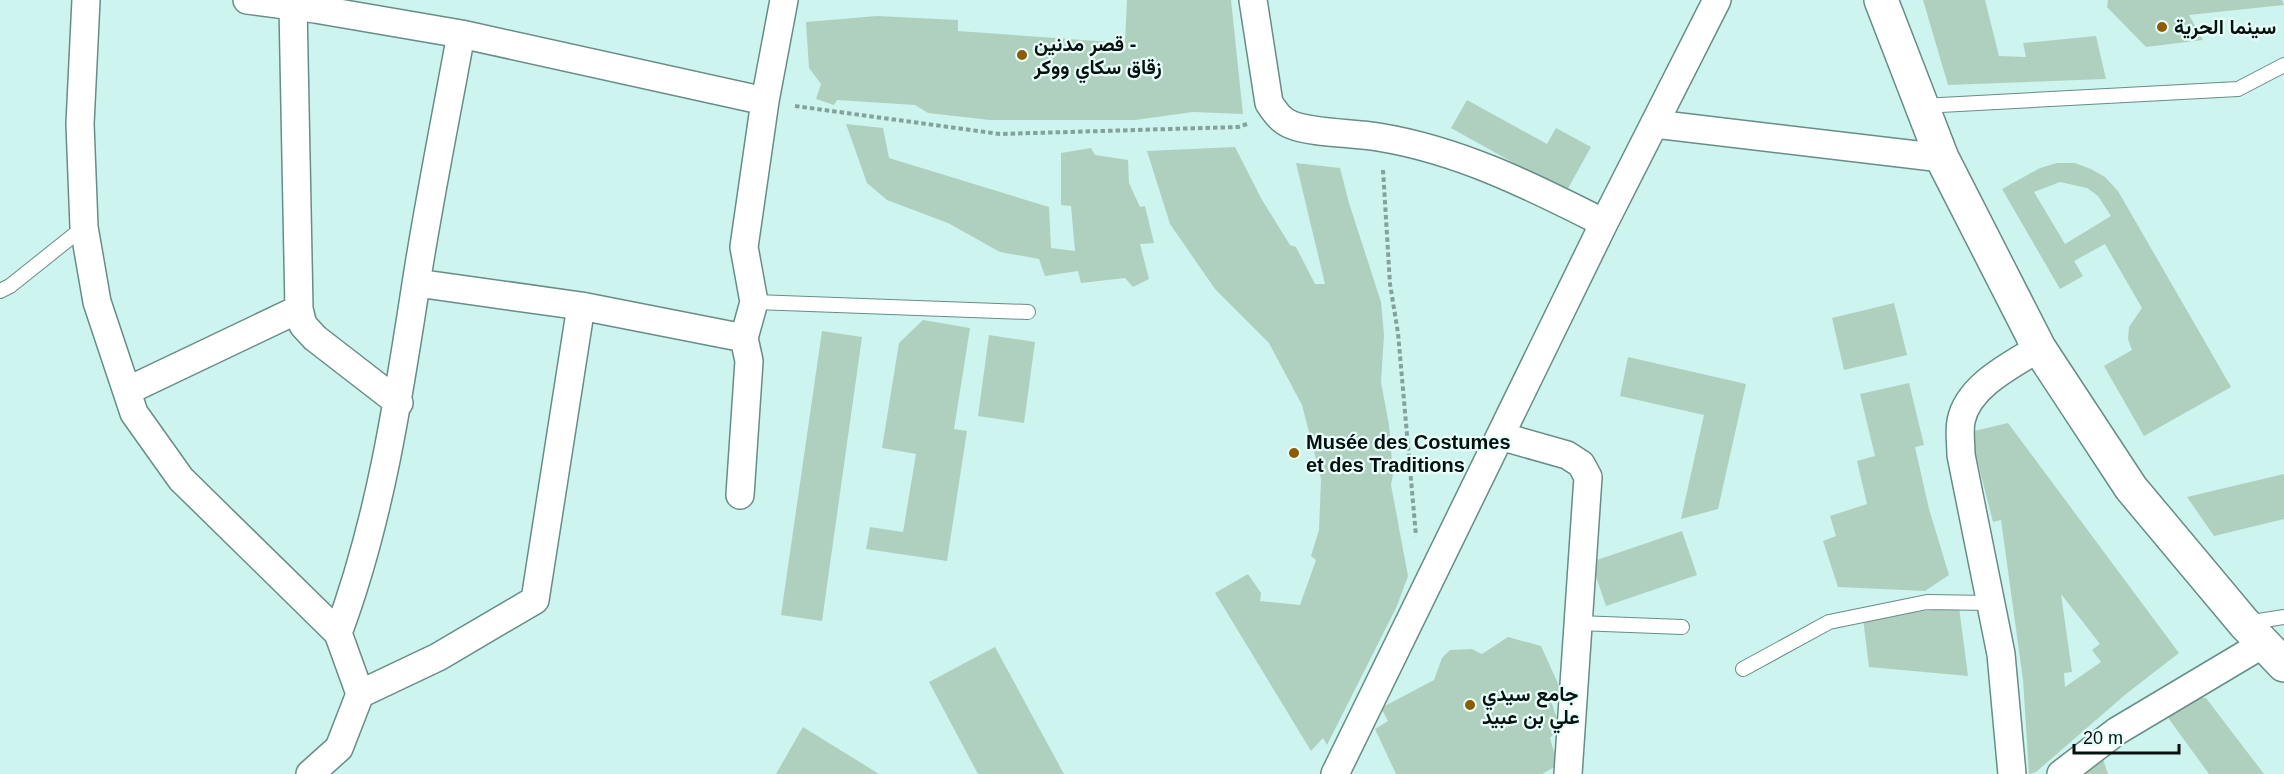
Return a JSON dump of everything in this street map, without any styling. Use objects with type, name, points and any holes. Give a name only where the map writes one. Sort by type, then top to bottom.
[{"type":"street","points":[[86,0],[80,124],[84,227],[97,302],[134,413],[181,479],[338,633],[360,694],[339,747],[310,774]]},
{"type":"street","points":[[247,0],[461,34],[765,101]]},
{"type":"street","points":[[740,495],[750,360],[744,338],[754,302],[744,247],[765,101],[784,0]]},
{"type":"street","points":[[1253,0],[1267,96],[1278,116],[1290,125],[1305,129],[1380,137],[1428,147],[1475,162],[1521,181],[1604,223]]},
{"type":"street","points":[[1335,774],[1604,223],[1717,0]]},
{"type":"street","points":[[1881,0],[1942,158],[2039,348],[2131,488],[2264,644],[2117,730],[2061,774]]},
{"type":"street","points":[[293,6],[299,309],[303,326],[315,338],[399,402]]},
{"type":"street","points":[[338,633],[354,590],[399,402],[417,283],[461,34]]},
{"type":"street","points":[[1655,124],[1942,158]]},
{"type":"street","points":[[417,283],[581,306],[744,338]]},
{"type":"street","points":[[360,694],[438,657],[535,600],[581,306]]},
{"type":"street","points":[[127,391],[299,309]]},
{"type":"street","points":[[2012,774],[2001,654],[1961,455],[1961,421],[1970,399],[2001,372],[2039,348]]},
{"type":"street","points":[[1500,436],[1567,455],[1581,464],[1588,477],[1568,774]]},
{"type":"lane","points":[[1922,106],[2238,89],[2284,65]]},
{"type":"lane","points":[[0,291],[10,286],[84,227]]},
{"type":"lane","points":[[754,302],[1028,312]]},
{"type":"lane","points":[[1743,669],[1829,622],[1928,602],[1991,603]]},
{"type":"lane","points":[[2264,644],[2284,617]]},
{"type":"lane","points":[[1578,623],[1682,627]]},
{"type":"path","points":[[765,101],[1000,134],[1238,127],[1278,116]]},
{"type":"path","points":[[1380,137],[1390,284],[1398,333],[1416,542]]},
{"type":"building","name":"قصر مدنين - زقاق سكاي ووكر","points":[[1127,0],[1231,0],[1243,114],[1193,112],[1135,120],[990,120],[928,113],[915,105],[837,100],[834,105],[816,99],[821,84],[809,68],[806,22],[877,16],[958,20],[958,31],[1125,43]]},
{"type":"building","points":[[1923,0],[1985,0],[1999,56],[2026,57],[2023,43],[2096,36],[2106,79],[1948,85]]},
{"type":"building","name":"سينما الحرية","points":[[2108,0],[2282,0],[2284,5],[2189,15],[2203,40],[2146,47],[2107,7]]},
{"type":"building","points":[[1467,100],[1547,144],[1556,128],[1591,147],[1566,192],[1451,128]]},
{"type":"building","points":[[846,124],[883,128],[889,158],[1049,207],[1051,248],[1075,251],[1071,206],[1061,205],[1061,153],[1091,148],[1095,155],[1128,160],[1129,183],[1140,207],[1145,206],[1154,243],[1140,244],[1149,279],[1133,287],[1125,278],[1081,283],[1078,271],[1045,276],[1039,259],[1000,252],[948,223],[887,200],[867,183]]},
{"type":"building","points":[[1235,147],[1262,200],[1290,245],[1296,247],[1315,284],[1325,284],[1296,163],[1340,168],[1381,302],[1384,335],[1381,382],[1389,425],[1393,474],[1391,485],[1408,576],[1397,606],[1327,745],[1323,738],[1311,751],[1215,593],[1248,574],[1261,593],[1260,601],[1300,605],[1316,560],[1311,556],[1319,530],[1321,479],[1302,405],[1269,343],[1215,289],[1170,224],[1147,151]]},
{"type":"building","points":[[2057,163],[2075,163],[2105,177],[2118,191],[2231,387],[2144,436],[2104,366],[2132,350],[2128,339],[2129,327],[2142,308],[2105,244],[2074,261],[2083,276],[2060,289],[2002,189],[2040,168]],"holes":[[[2060,182],[2087,188],[2098,196],[2111,216],[2065,244],[2034,192]]]},
{"type":"building","points":[[1894,303],[1907,355],[1844,370],[1832,318]]},
{"type":"building","points":[[923,320],[970,328],[954,429],[967,431],[947,561],[866,549],[870,527],[903,532],[916,454],[882,448],[899,343]]},
{"type":"building","points":[[822,331],[862,337],[822,621],[781,615]]},
{"type":"building","points":[[989,335],[1035,342],[1024,423],[978,416]]},
{"type":"building","points":[[1628,357],[1746,384],[1718,509],[1681,519],[1704,415],[1620,396]]},
{"type":"building","points":[[1909,383],[1924,445],[1915,447],[1929,509],[1949,575],[1925,591],[1838,587],[1823,541],[1836,536],[1830,516],[1867,504],[1857,461],[1875,456],[1860,394]]},
{"type":"building","points":[[2008,423],[2179,653],[2126,694],[2036,772],[2029,774],[2023,680],[2001,520],[1993,522],[1970,432]],"holes":[[[2061,594],[2100,644],[2092,650],[2101,662],[2065,687],[2064,673],[2072,672]]]},
{"type":"building","points":[[2284,474],[2284,519],[2214,536],[2187,497]]},
{"type":"building","points":[[1682,531],[1697,575],[1606,606],[1591,562]]},
{"type":"building","points":[[1959,607],[1968,676],[1869,667],[1863,618]]},
{"type":"building","name":"جامع سيدي علي بن عبيد","points":[[1508,637],[1541,646],[1560,688],[1551,701],[1560,727],[1550,738],[1558,765],[1542,774],[1396,774],[1375,729],[1388,721],[1381,708],[1434,680],[1442,658],[1450,650],[1472,649],[1482,654]]},
{"type":"building","points":[[995,647],[1064,774],[978,774],[929,682]]},
{"type":"building","points":[[2191,696],[2206,698],[2264,774],[2209,774],[2166,715]]},
{"type":"building","points":[[803,727],[879,774],[776,774]]},
{"type":"building","points":[[2103,759],[2108,774],[2082,774]]},
{"type":"place","name":"سينما الحرية","points":[[2162,27]]},
{"type":"place","name":"قصر مدنين - زقاق سكاي ووكر","points":[[1022,55]]},
{"type":"place","name":"Musée des Costumes et des Traditions","points":[[1294,453]]},
{"type":"place","name":"جامع سيدي علي بن عبيد","points":[[1470,705]]}]
